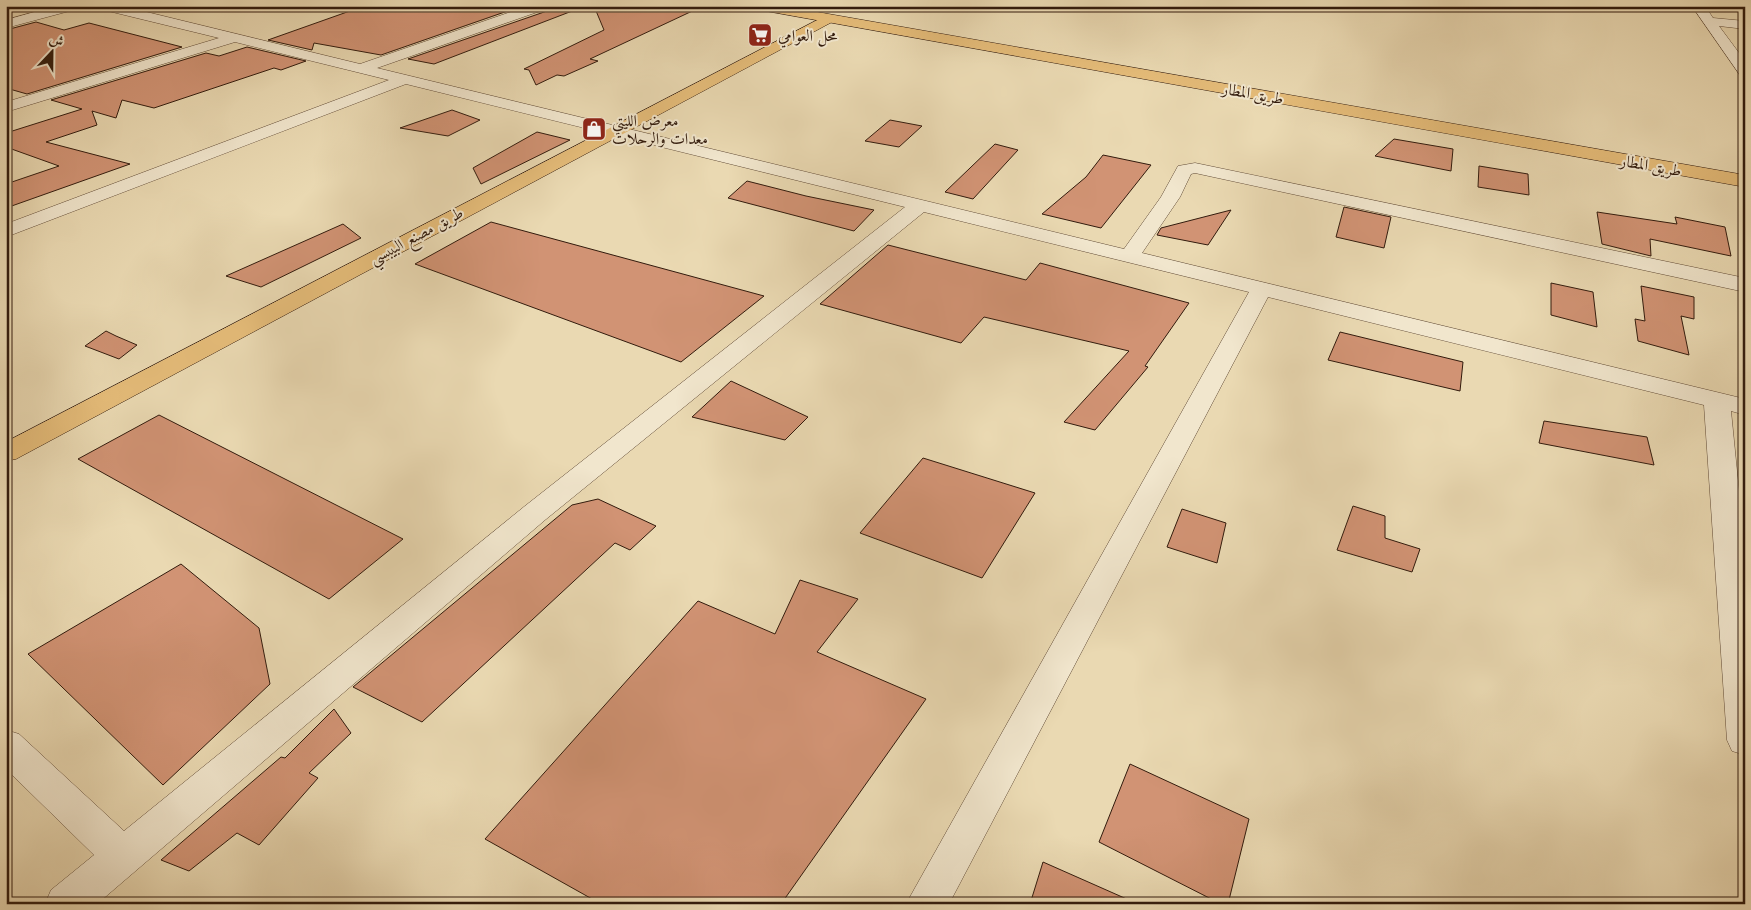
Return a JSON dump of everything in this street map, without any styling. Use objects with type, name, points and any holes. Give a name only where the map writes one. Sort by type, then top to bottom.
[{"type":"main road","name":"طريق المطار","points":[[760,6],[821,12],[1106,66],[1507,134],[1745,170]]},
{"type":"main road","name":"طريق مصنع البيبسي","points":[[6,454],[614,130],[821,12]]},
{"type":"main road","name":"طريق المطار","points":[[1507,134],[1745,181]]},
{"type":"street","points":[[6,24],[72,6]]},
{"type":"street","points":[[105,6],[1731,404],[1745,740]]},
{"type":"street","points":[[362,68],[541,6]]},
{"type":"street","points":[[1698,6],[1707,21],[1743,68]]},
{"type":"street","points":[[1707,21],[1745,25]]},
{"type":"street","points":[[7,107],[235,38]]},
{"type":"street","points":[[6,232],[406,79]]},
{"type":"street","points":[[1129,257],[1170,197],[1184,170],[1195,168],[1745,285]]},
{"type":"street","points":[[66,904],[535,513],[920,206]]},
{"type":"street","points":[[927,904],[1262,288]]},
{"type":"street","points":[[6,745],[123,857]]},
{"type":"building","points":[[364,6],[522,6],[381,55],[314,43],[312,50],[268,40]]},
{"type":"building","points":[[549,6],[580,6],[580,8],[434,64],[408,59],[547,11]]},
{"type":"building","points":[[594,6],[703,6],[590,59],[598,61],[564,76],[557,75],[536,85],[529,70],[524,69],[604,30]]},
{"type":"building","points":[[36,22],[64,30],[89,23],[182,47],[27,94],[6,88],[6,30]]},
{"type":"building","points":[[247,47],[306,61],[281,70],[274,68],[154,108],[122,100],[116,118],[92,111],[97,125],[46,142],[130,164],[6,208],[6,184],[59,166],[6,147],[6,133],[82,109],[51,100],[206,53],[219,56]]},
{"type":"building","points":[[452,110],[480,120],[448,136],[400,128]]},
{"type":"building","points":[[890,120],[922,126],[899,147],[865,141]]},
{"type":"building","points":[[537,132],[570,140],[481,184],[473,168]]},
{"type":"building","points":[[1394,139],[1453,149],[1451,171],[1375,156]]},
{"type":"building","points":[[995,144],[1018,150],[973,199],[945,192]]},
{"type":"building","points":[[1103,155],[1151,165],[1101,228],[1042,214],[1086,177]]},
{"type":"building","points":[[1479,166],[1528,174],[1529,195],[1478,187]]},
{"type":"building","points":[[747,181],[874,210],[854,231],[728,198]]},
{"type":"building","points":[[1344,207],[1391,217],[1384,248],[1336,237]]},
{"type":"building","points":[[1231,210],[1208,245],[1157,235],[1161,228]]},
{"type":"building","points":[[1597,212],[1677,224],[1675,217],[1725,227],[1731,256],[1650,239],[1651,256],[1602,244]]},
{"type":"building","points":[[491,222],[764,296],[681,362],[415,264]]},
{"type":"building","points":[[343,224],[361,238],[261,287],[226,276]]},
{"type":"building","points":[[888,245],[1026,280],[1040,263],[1189,303],[1145,366],[1148,367],[1095,430],[1064,422],[1129,351],[984,317],[961,343],[820,304]]},
{"type":"building","points":[[1551,283],[1593,292],[1597,327],[1551,315]]},
{"type":"building","points":[[1641,286],[1694,297],[1694,319],[1681,316],[1689,355],[1638,341],[1635,319],[1645,321]]},
{"type":"building","points":[[106,331],[137,345],[119,359],[85,346]]},
{"type":"building","points":[[1340,332],[1463,362],[1460,391],[1328,360]]},
{"type":"building","points":[[731,381],[808,417],[785,440],[692,417]]},
{"type":"building","points":[[159,415],[403,539],[329,599],[78,459]]},
{"type":"building","points":[[1544,421],[1647,437],[1654,465],[1539,443]]},
{"type":"building","points":[[923,458],[1035,493],[982,578],[860,533]]},
{"type":"building","points":[[598,499],[656,526],[630,550],[615,543],[422,722],[353,687],[572,505]]},
{"type":"building","points":[[1353,506],[1385,516],[1385,538],[1420,549],[1412,572],[1337,550]]},
{"type":"building","points":[[1182,509],[1226,523],[1217,563],[1167,547]]},
{"type":"building","points":[[181,564],[259,628],[270,684],[163,785],[28,654]]},
{"type":"building","points":[[800,580],[858,599],[817,652],[926,699],[781,904],[601,904],[485,839],[698,601],[775,634]]},
{"type":"building","points":[[334,709],[351,733],[309,773],[318,778],[259,845],[237,833],[189,871],[161,860],[281,757],[285,758]]},
{"type":"building","points":[[1130,764],[1249,819],[1228,904],[1221,904],[1099,842]]},
{"type":"building","points":[[1043,862],[1138,904],[1030,904]]},
{"type":"place","name":"محل العوامي","points":[[760,35]]},
{"type":"place","name":"معرض الليتي معدات والرحلات","points":[[594,129]]}]
